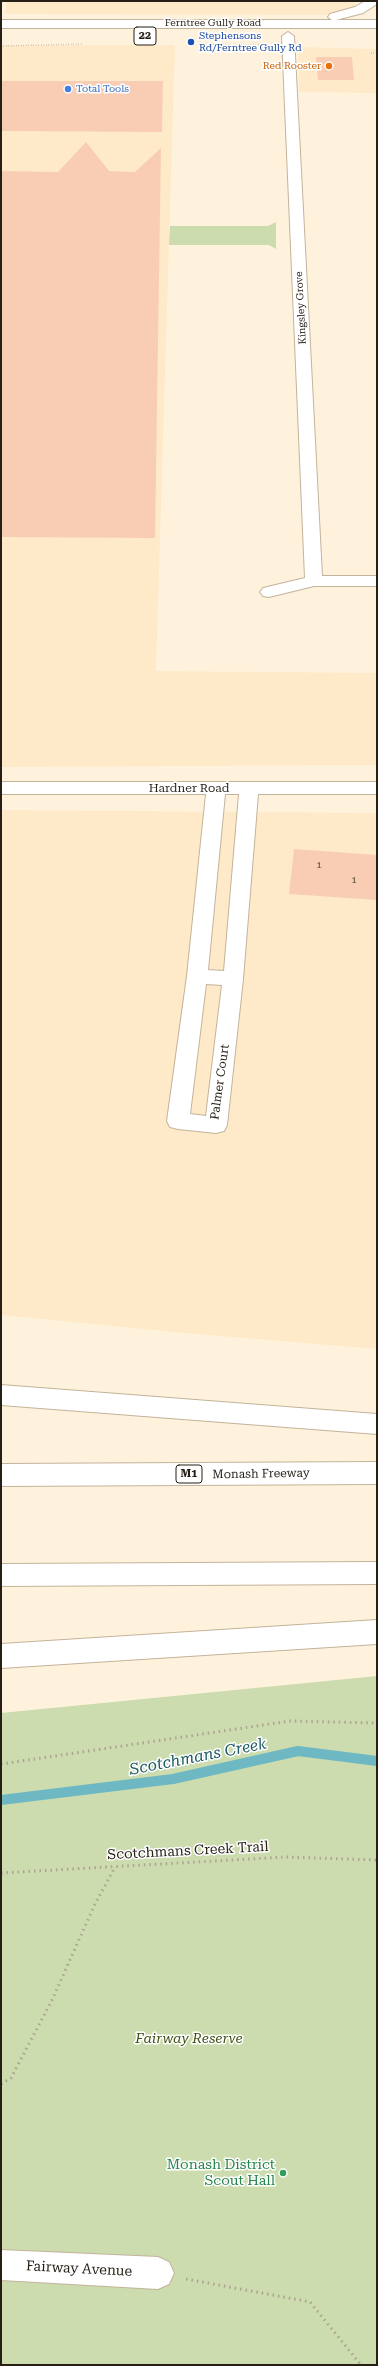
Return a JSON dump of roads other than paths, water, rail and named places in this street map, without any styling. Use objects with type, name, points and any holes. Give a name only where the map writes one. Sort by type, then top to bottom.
[{"type":"main road","points":[[310,24],[359,10],[374,1]]},
{"type":"main road","name":"Ferntree Gully Road","points":[[1,24],[142,30],[288,41],[377,37]]},
{"type":"main road","name":"Ferntree Gully Road","points":[[1,36],[310,24],[377,24]]},
{"type":"main road","name":"Kingsley Grove","points":[[288,41],[314,581]]},
{"type":"main road","points":[[269,592],[314,581],[377,581]]},
{"type":"main road","name":"Hardner Road","points":[[1,788],[377,788]]},
{"type":"main road","name":"Palmer Court","points":[[216,788],[197,976],[178,1121],[216,1125],[233,979],[249,789]]},
{"type":"main road","points":[[197,976],[233,979]]},
{"type":"main road","points":[[1,1395],[377,1424]]},
{"type":"main road","name":"Monash Freeway","points":[[1,1475],[377,1472]]},
{"type":"main road","points":[[1,1575],[377,1573]]},
{"type":"main road","points":[[1,1656],[293,1640],[377,1632]]},
{"type":"main road","name":"Fairway Avenue","points":[[1,2265],[158,2274]]},
{"type":"waterway","name":"Scotchmans Creek","points":[[1,1800],[173,1779],[298,1751],[377,1761]]},
{"type":"place","name":"Stephensons Rd/Ferntree Gully Rd","points":[[191,42]]},
{"type":"place","name":"Red Rooster","points":[[329,66]]},
{"type":"place","name":"Total Tools","points":[[68,89]]},
{"type":"place","name":"Monash District Scout Hall","points":[[283,2173]]},
{"type":"park label","name":"Fairway Reserve","points":[[189,2039]]}]
